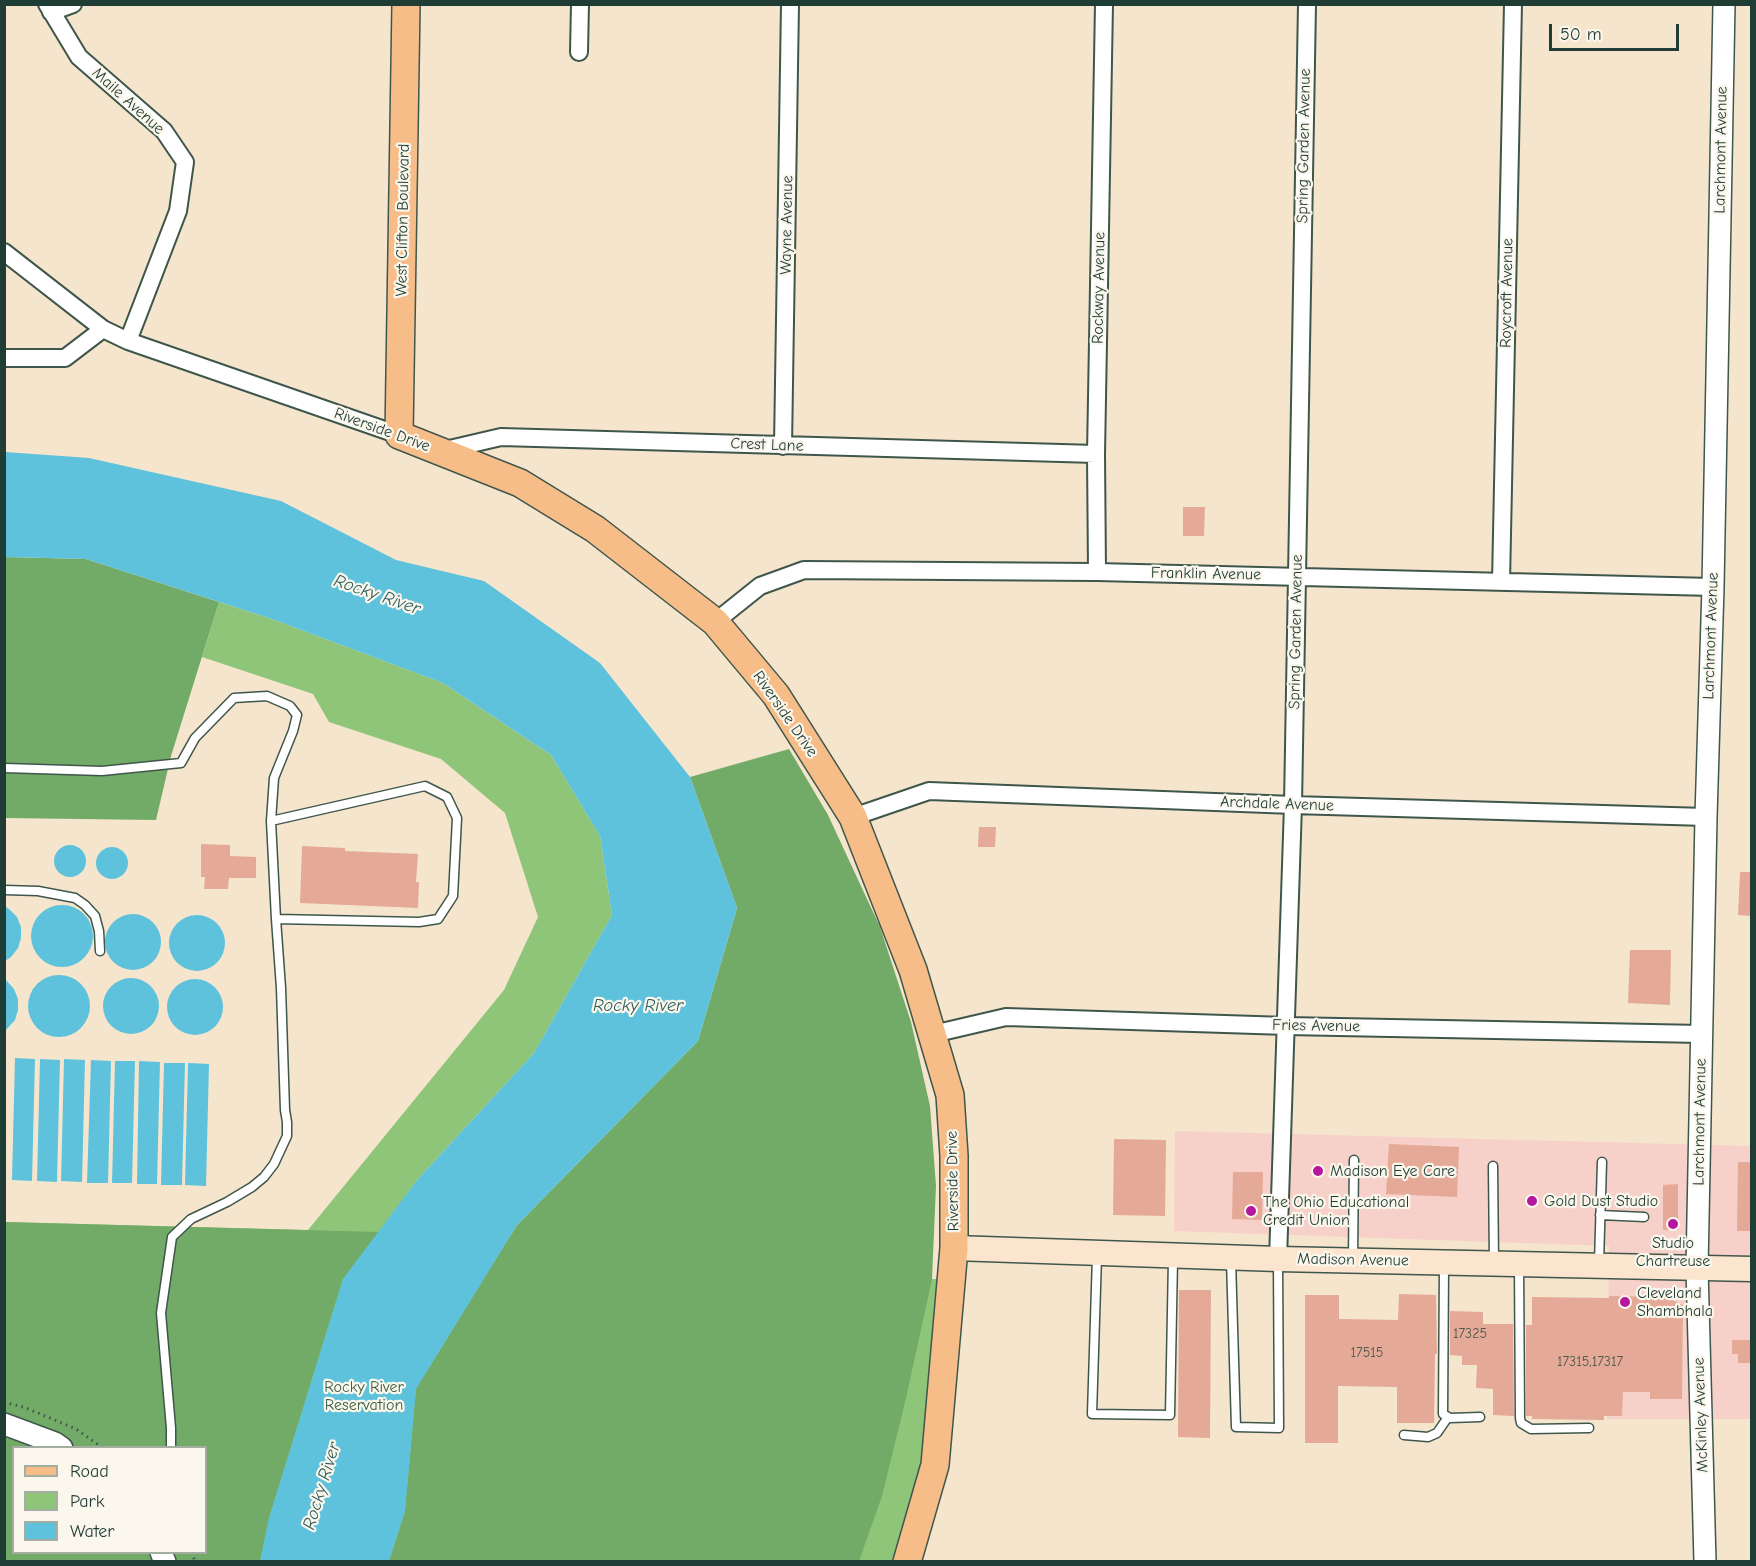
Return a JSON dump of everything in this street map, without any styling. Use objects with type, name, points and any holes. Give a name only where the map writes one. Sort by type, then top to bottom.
[{"type":"main road","name":"West Clifton Boulevard","points":[[399,435],[406,4]]},
{"type":"main road","name":"Riverside Drive","points":[[399,435],[520,483],[595,529],[715,622],[776,695],[853,817],[913,970],[951,1095],[954,1156],[954,1248],[935,1465],[907,1562]]},
{"type":"main road","name":"Madison Avenue","points":[[954,1248],[1278,1259],[1752,1269]]},
{"type":"street","points":[[49,8],[74,4]]},
{"type":"street","points":[[579,52],[580,4]]},
{"type":"street","name":"Wayne Avenue","points":[[783,446],[790,4]]},
{"type":"street","name":"Rockway Avenue","points":[[1097,572],[1096,454],[1104,4]]},
{"type":"street","name":"Spring Garden Avenue","points":[[1278,1259],[1293,805],[1307,4]]},
{"type":"street","name":"Roycroft Avenue","points":[[1502,582],[1513,4]]},
{"type":"street","name":"Larchmont Avenue","points":[[1697,1268],[1724,4]]},
{"type":"street","name":"Maile Avenue","points":[[49,8],[79,57],[164,131],[185,162],[178,211],[128,341]]},
{"type":"street","name":"Riverside Drive","points":[[4,252],[103,329],[128,341],[399,435]]},
{"type":"street","points":[[4,358],[65,358],[103,329]]},
{"type":"street","name":"Crest Lane","points":[[441,451],[501,437],[1096,454]]},
{"type":"street","name":"Franklin Avenue","points":[[715,622],[760,586],[804,570],[1097,572],[1713,587]]},
{"type":"street","name":"Archdale Avenue","points":[[853,817],[928,791],[1293,805],[1706,817]]},
{"type":"street","name":"Fries Avenue","points":[[933,1034],[1006,1017],[1287,1026],[1702,1034]]},
{"type":"street","name":"McKinley Avenue","points":[[1697,1268],[1705,1562]]},
{"type":"street","points":[[4,1424],[59,1446]]},
{"type":"lane","points":[[4,768],[102,771],[181,763],[195,738],[234,698],[267,696],[291,706],[297,716],[273,778],[271,820],[287,1136],[274,1164],[264,1177],[227,1202],[191,1219],[172,1238],[161,1313],[171,1446]]},
{"type":"lane","points":[[271,820],[425,786],[447,797],[457,818],[453,896],[438,920],[419,922],[276,920]]},
{"type":"lane","points":[[4,890],[38,891],[75,898],[95,916],[99,931],[100,951]]},
{"type":"lane","points":[[1353,1260],[1354,1160]]},
{"type":"lane","points":[[1599,1266],[1602,1162]]},
{"type":"lane","points":[[1493,1166],[1494,1263]]},
{"type":"lane","points":[[1600,1215],[1644,1217]]},
{"type":"lane","points":[[1098,1253],[1092,1414],[1170,1415],[1173,1255]]},
{"type":"lane","points":[[1231,1257],[1236,1427],[1279,1428],[1278,1259]]},
{"type":"lane","points":[[1444,1262],[1443,1414],[1448,1417],[1480,1417]]},
{"type":"lane","points":[[1519,1264],[1521,1423],[1531,1429],[1589,1428]]},
{"type":"lane","points":[[1404,1435],[1428,1437],[1437,1433],[1448,1417]]},
{"type":"shaded area","points":[[1175,1131],[1751,1146],[1751,1419],[1607,1419],[1609,1246],[1174,1231]]},
{"type":"green space","points":[[5,557],[86,559],[219,602],[171,756],[156,820],[5,818]]},
{"type":"green space","name":"Rocky River Reservation","points":[[219,602],[272,619],[443,683],[551,755],[600,836],[612,915],[534,1053],[417,1180],[380,1232],[555,1237],[932,1279],[950,1279],[937,1437],[903,1561],[5,1562],[5,1222],[308,1230],[504,990],[538,917],[505,813],[441,759],[329,722],[313,694],[202,657]]},
{"type":"green space","points":[[789,749],[828,815],[880,927],[911,1022],[930,1106],[936,1186],[932,1279],[882,1496],[859,1561],[389,1562],[405,1511],[416,1389],[517,1225],[698,1041],[737,908],[690,777]]},
{"type":"green space","points":[[5,1222],[379,1232],[343,1279],[269,1518],[260,1561],[5,1562]]},
{"type":"water","name":"Rocky River","points":[[5,452],[89,458],[281,501],[396,560],[484,581],[600,663],[690,777],[737,908],[698,1041],[517,1225],[416,1389],[405,1511],[389,1561],[260,1561],[269,1518],[343,1279],[417,1180],[534,1053],[612,915],[600,836],[551,755],[443,683],[272,619],[86,559],[5,557]]},
{"type":"water","points":[[70,845],[81,850],[86,861],[81,872],[70,877],[59,872],[54,861],[59,850]]},
{"type":"water","points":[[112,847],[123,852],[128,863],[123,874],[112,879],[101,874],[96,863],[101,852]]},
{"type":"water","points":[[56,905],[68,905],[84,914],[91,924],[93,936],[91,948],[84,958],[68,967],[56,967],[45,962],[36,953],[31,942],[31,930],[36,919],[45,910]]},
{"type":"water","points":[[5,906],[17,917],[21,927],[21,938],[18,948],[5,961]]},
{"type":"water","points":[[133,914],[144,916],[153,922],[159,931],[161,942],[159,953],[153,962],[144,968],[133,970],[122,968],[113,962],[107,953],[105,942],[107,931],[113,922],[122,916]]},
{"type":"water","points":[[197,915],[208,917],[217,923],[223,932],[225,943],[223,954],[217,963],[208,969],[197,971],[186,969],[177,963],[171,954],[169,943],[171,932],[177,923],[186,917]]},
{"type":"water","points":[[53,975],[65,975],[81,984],[88,994],[90,1006],[88,1018],[81,1028],[65,1037],[53,1037],[42,1032],[33,1023],[28,1012],[28,1000],[33,989],[42,980]]},
{"type":"water","points":[[131,978],[142,980],[151,986],[157,995],[159,1006],[157,1017],[151,1026],[142,1032],[131,1034],[120,1032],[111,1026],[105,1017],[103,1006],[105,995],[111,986],[120,980]]},
{"type":"water","points":[[5,979],[14,989],[18,999],[18,1010],[15,1020],[5,1031]]},
{"type":"water","points":[[195,979],[206,981],[215,987],[221,996],[223,1007],[221,1018],[215,1027],[206,1033],[195,1035],[184,1033],[175,1027],[169,1018],[167,1007],[169,996],[175,987],[184,981]]},
{"type":"water","points":[[15,1058],[35,1059],[32,1181],[12,1180]]},
{"type":"water","points":[[40,1059],[60,1060],[57,1182],[37,1181]]},
{"type":"water","points":[[64,1059],[85,1060],[82,1182],[61,1181]]},
{"type":"water","points":[[91,1060],[111,1061],[108,1183],[87,1183]]},
{"type":"water","points":[[115,1061],[135,1061],[132,1183],[112,1183]]},
{"type":"water","points":[[139,1061],[160,1062],[157,1184],[137,1184]]},
{"type":"water","points":[[164,1063],[185,1063],[182,1185],[161,1185]]},
{"type":"water","points":[[188,1063],[209,1064],[206,1186],[185,1185]]},
{"type":"building","points":[[1183,507],[1205,507],[1204,536],[1183,536]]},
{"type":"building","points":[[979,827],[996,827],[995,847],[978,847]]},
{"type":"building","points":[[201,844],[230,845],[230,856],[256,857],[256,878],[229,878],[228,889],[204,889],[205,877],[201,877]]},
{"type":"building","points":[[302,846],[345,848],[345,851],[418,854],[416,882],[419,882],[418,908],[300,903]]},
{"type":"building","points":[[1740,872],[1752,872],[1752,916],[1738,915]]},
{"type":"building","points":[[1630,950],[1671,950],[1670,1005],[1628,1003]]},
{"type":"building","points":[[1114,1139],[1166,1140],[1165,1216],[1113,1215]]},
{"type":"building","points":[[1389,1144],[1459,1147],[1457,1197],[1386,1194]]},
{"type":"building","points":[[1738,1162],[1752,1162],[1752,1231],[1737,1231]]},
{"type":"building","points":[[1233,1172],[1263,1172],[1262,1220],[1232,1219]]},
{"type":"building","points":[[1678,1184],[1678,1230],[1663,1230],[1663,1185]]},
{"type":"building","points":[[1179,1290],[1211,1290],[1210,1438],[1178,1437]]},
{"type":"building","points":[[1399,1294],[1436,1295],[1437,1354],[1435,1354],[1434,1423],[1397,1423],[1397,1387],[1338,1386],[1338,1443],[1305,1443],[1305,1295],[1339,1295],[1339,1319],[1398,1320]]},
{"type":"building","points":[[1609,1296],[1665,1297],[1683,1305],[1682,1399],[1650,1399],[1650,1392],[1623,1392],[1622,1416],[1604,1416],[1604,1420],[1532,1419],[1532,1416],[1526,1416],[1526,1325],[1532,1325],[1532,1297],[1609,1298]]},
{"type":"building","points":[[1450,1311],[1483,1312],[1483,1324],[1513,1324],[1514,1416],[1493,1415],[1493,1389],[1476,1388],[1477,1365],[1462,1365],[1462,1356],[1450,1355]]},
{"type":"building","points":[[1732,1340],[1752,1340],[1752,1363],[1738,1363],[1738,1354],[1732,1354]]},
{"type":"place","name":"Madison Eye Care","points":[[1318,1171]]},
{"type":"place","name":"Gold Dust Studio","points":[[1532,1201]]},
{"type":"place","name":"The Ohio Educational Credit Union","points":[[1251,1211]]},
{"type":"place","name":"Studio Chartreuse","points":[[1673,1224]]},
{"type":"place","name":"Cleveland Shambhala","points":[[1625,1302]]}]
